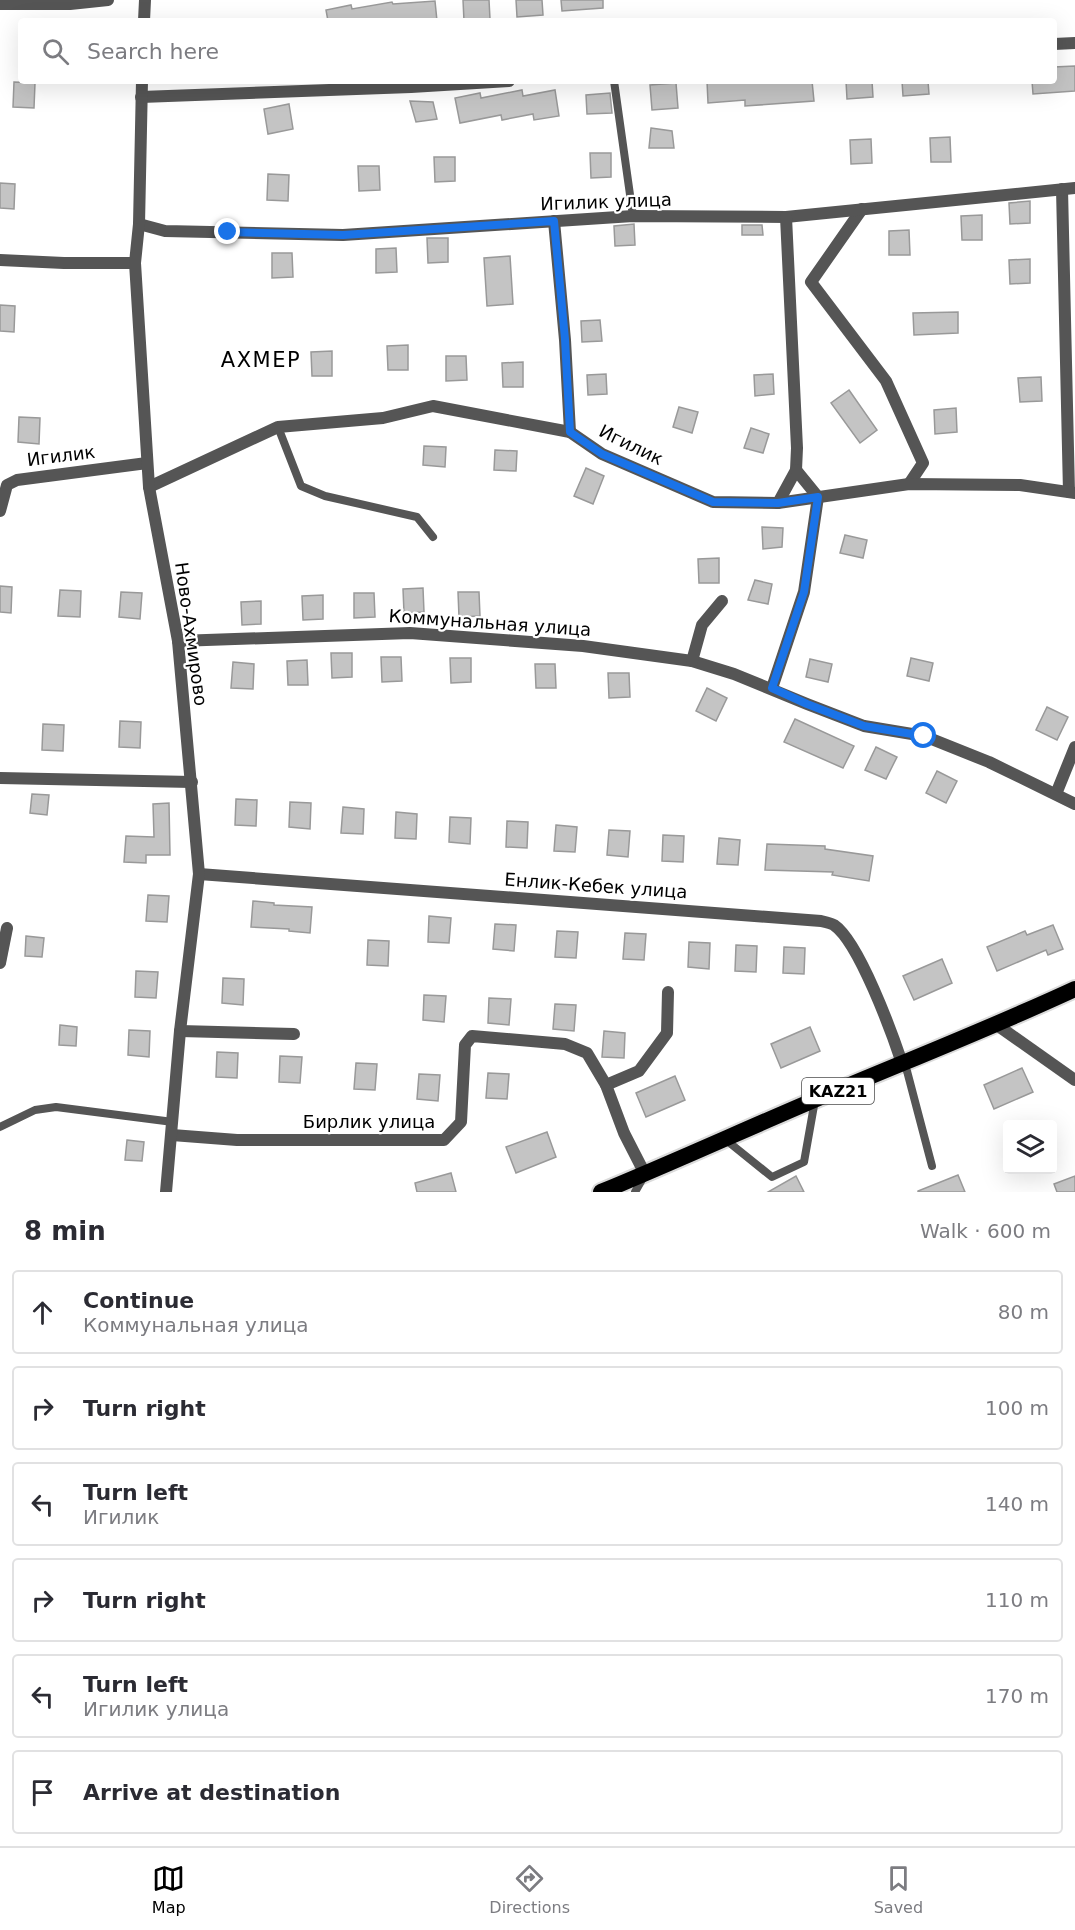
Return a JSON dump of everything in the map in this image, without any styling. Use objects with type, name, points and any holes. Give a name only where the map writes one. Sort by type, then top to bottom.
[{"type":"highway","name":"KAZ21","points":[[600,1192],[997,1025],[1075,989]]},
{"type":"street","points":[[0,4],[108,0]]},
{"type":"street","points":[[144,18],[145,0]]},
{"type":"street","points":[[1057,44],[1075,43]]},
{"type":"street","name":"Ново-Ахмирово","points":[[142,84],[139,224],[135,263],[147,464],[149,487],[178,641],[199,874],[180,1031],[166,1192]]},
{"type":"street","points":[[141,97],[460,84]]},
{"type":"street","points":[[1069,189],[1072,493]]},
{"type":"street","name":"Игилик улица","points":[[139,224],[165,231],[343,235],[633,216],[786,217],[1069,189]]},
{"type":"street","points":[[862,209],[811,282],[886,381],[922,462],[909,484]]},
{"type":"street","points":[[778,503],[796,470],[797,448],[786,217]]},
{"type":"street","points":[[554,221],[565,339],[570,432]]},
{"type":"street","points":[[0,260],[135,263]]},
{"type":"street","name":"Игилик","points":[[149,487],[278,428],[383,418],[433,406],[570,432],[602,454],[713,502],[778,503],[909,484],[1020,485],[1072,493]]},
{"type":"street","name":"Игилик","points":[[0,511],[7,485],[17,480],[147,464]]},
{"type":"street","points":[[772,688],[804,592],[818,497],[796,470]]},
{"type":"street","points":[[692,661],[702,625],[722,601]]},
{"type":"street","name":"Коммунальная улица","points":[[178,641],[410,633],[583,646],[692,661],[772,688],[864,726],[924,736],[989,762],[1075,804]]},
{"type":"street","points":[[1056,794],[1075,747]]},
{"type":"street","points":[[0,778],[192,782]]},
{"type":"street","name":"Енлик-Кебек улица","points":[[199,874],[821,921],[834,926],[856,952],[902,1064]]},
{"type":"street","points":[[0,963],[7,928]]},
{"type":"street","points":[[606,1085],[639,1071],[667,1033],[668,992]]},
{"type":"street","points":[[997,1025],[1075,1080]]},
{"type":"street","points":[[180,1031],[294,1034]]},
{"type":"street","name":"Бирлик улица","points":[[172,1129],[237,1140],[444,1140],[460,1122],[465,1045],[472,1036],[565,1044],[587,1053],[606,1085],[624,1133],[645,1174]]},
{"type":"lane","points":[[614,84],[633,216]]},
{"type":"lane","points":[[278,428],[301,486],[326,496],[417,517],[433,537]]},
{"type":"lane","points":[[902,1064],[907,1071],[932,1166]]},
{"type":"lane","points":[[726,1140],[772,1177],[804,1162],[815,1100]]},
{"type":"lane","points":[[0,1127],[35,1110],[56,1107],[172,1129]]},
{"type":"lane","points":[[635,1192],[645,1174]]},
{"type":"building","points":[[463,0],[489,0],[490,18],[464,18]]},
{"type":"building","points":[[516,0],[542,0],[543,15],[517,17]]},
{"type":"building","points":[[561,0],[603,0],[603,8],[562,11]]},
{"type":"building","points":[[435,1],[437,18],[327,18],[326,10],[351,5],[352,9],[392,2],[393,4]]},
{"type":"building","points":[[1075,66],[1075,91],[1033,94],[1032,84],[1057,84],[1057,67]]},
{"type":"building","points":[[14,82],[35,84],[34,108],[13,107]]},
{"type":"building","points":[[676,84],[678,108],[652,110],[650,85]]},
{"type":"building","points":[[707,84],[812,84],[814,101],[745,106],[745,100],[708,103]]},
{"type":"building","points":[[846,84],[872,84],[873,97],[847,99]]},
{"type":"building","points":[[902,84],[928,84],[929,94],[903,96]]},
{"type":"building","points":[[522,90],[523,96],[555,90],[559,116],[534,120],[533,114],[502,120],[501,115],[460,123],[455,98],[480,93],[481,98]]},
{"type":"building","points":[[610,93],[612,113],[587,114],[586,95]]},
{"type":"building","points":[[410,101],[433,102],[437,119],[416,122]]},
{"type":"building","points":[[289,104],[293,129],[268,134],[264,109]]},
{"type":"building","points":[[651,128],[672,131],[674,148],[649,148]]},
{"type":"building","points":[[950,137],[951,162],[931,162],[930,138]]},
{"type":"building","points":[[871,139],[872,163],[851,164],[850,140]]},
{"type":"building","points":[[590,153],[611,153],[611,177],[591,178]]},
{"type":"building","points":[[434,157],[455,157],[455,181],[435,182]]},
{"type":"building","points":[[358,166],[379,166],[380,190],[359,191]]},
{"type":"building","points":[[268,174],[289,175],[288,201],[267,200]]},
{"type":"building","points":[[0,183],[15,184],[14,209],[0,208]]},
{"type":"building","points":[[1030,201],[1030,223],[1010,224],[1009,203]]},
{"type":"building","points":[[982,215],[982,240],[962,240],[961,216]]},
{"type":"building","points":[[634,224],[635,245],[615,246],[614,226]]},
{"type":"building","points":[[742,225],[762,225],[763,235],[742,235]]},
{"type":"building","points":[[909,230],[910,255],[889,255],[889,231]]},
{"type":"building","points":[[427,238],[448,238],[448,262],[428,263]]},
{"type":"building","points":[[396,248],[397,272],[376,273],[376,249]]},
{"type":"building","points":[[272,253],[292,253],[293,277],[272,278]]},
{"type":"building","points":[[510,256],[513,304],[487,306],[484,258]]},
{"type":"building","points":[[1030,259],[1030,283],[1010,284],[1009,260]]},
{"type":"building","points":[[0,305],[15,306],[14,332],[0,331]]},
{"type":"building","points":[[958,312],[958,333],[914,335],[913,313]]},
{"type":"building","points":[[600,320],[602,341],[582,342],[581,321]]},
{"type":"building","points":[[408,345],[408,370],[388,370],[387,346]]},
{"type":"building","points":[[332,351],[332,376],[312,376],[311,352]]},
{"type":"building","points":[[446,356],[466,356],[467,380],[446,381]]},
{"type":"building","points":[[523,362],[523,387],[503,387],[502,363]]},
{"type":"building","points":[[606,374],[607,394],[588,395],[587,375]]},
{"type":"building","points":[[773,374],[774,394],[755,396],[754,375]]},
{"type":"building","points":[[1041,377],[1042,401],[1020,402],[1018,378]]},
{"type":"building","points":[[849,390],[877,430],[860,443],[831,403]]},
{"type":"building","points":[[679,407],[698,412],[692,433],[673,427]]},
{"type":"building","points":[[956,408],[957,432],[935,434],[934,410]]},
{"type":"building","points":[[19,417],[40,418],[39,444],[18,442]]},
{"type":"building","points":[[751,428],[769,434],[763,453],[744,448]]},
{"type":"building","points":[[424,446],[446,447],[445,467],[423,465]]},
{"type":"building","points":[[495,450],[517,451],[516,471],[494,470]]},
{"type":"building","points":[[586,468],[604,476],[593,504],[574,496]]},
{"type":"building","points":[[762,527],[783,528],[782,547],[763,549]]},
{"type":"building","points":[[845,535],[867,540],[863,558],[840,553]]},
{"type":"building","points":[[719,558],[719,583],[699,583],[698,559]]},
{"type":"building","points":[[755,580],[772,584],[768,604],[748,600]]},
{"type":"building","points":[[0,586],[12,587],[11,613],[0,612]]},
{"type":"building","points":[[423,588],[424,612],[404,613],[403,589]]},
{"type":"building","points":[[60,590],[81,591],[80,617],[58,616]]},
{"type":"building","points":[[121,592],[142,593],[140,619],[119,617]]},
{"type":"building","points":[[458,592],[479,592],[480,616],[459,617]]},
{"type":"building","points":[[354,593],[374,593],[375,617],[354,618]]},
{"type":"building","points":[[323,595],[323,619],[303,620],[302,596]]},
{"type":"building","points":[[261,601],[261,624],[242,625],[241,602]]},
{"type":"building","points":[[331,653],[352,653],[352,677],[332,678]]},
{"type":"building","points":[[381,657],[401,657],[402,681],[382,682]]},
{"type":"building","points":[[450,658],[471,658],[471,682],[451,683]]},
{"type":"building","points":[[911,658],[933,663],[929,681],[907,676]]},
{"type":"building","points":[[810,659],[832,664],[828,682],[806,677]]},
{"type":"building","points":[[307,660],[308,685],[288,685],[287,661]]},
{"type":"building","points":[[233,662],[254,664],[253,689],[231,688]]},
{"type":"building","points":[[535,664],[555,664],[556,688],[536,688]]},
{"type":"building","points":[[608,673],[629,673],[630,697],[609,698]]},
{"type":"building","points":[[707,688],[727,698],[716,721],[696,711]]},
{"type":"building","points":[[1047,707],[1068,717],[1057,740],[1036,730]]},
{"type":"building","points":[[795,719],[854,746],[843,768],[784,742]]},
{"type":"building","points":[[120,721],[141,722],[140,748],[119,747]]},
{"type":"building","points":[[43,724],[64,725],[63,751],[42,750]]},
{"type":"building","points":[[876,747],[897,757],[886,779],[865,770]]},
{"type":"building","points":[[937,771],[957,781],[946,803],[926,793]]},
{"type":"building","points":[[32,794],[49,795],[47,815],[30,813]]},
{"type":"building","points":[[236,799],[257,800],[256,826],[235,825]]},
{"type":"building","points":[[290,802],[311,803],[310,829],[289,827]]},
{"type":"building","points":[[169,803],[170,855],[146,855],[146,863],[124,862],[126,836],[154,837],[153,804]]},
{"type":"building","points":[[343,807],[364,809],[363,834],[341,833]]},
{"type":"building","points":[[396,812],[417,814],[416,839],[395,838]]},
{"type":"building","points":[[450,817],[471,818],[470,844],[449,842]]},
{"type":"building","points":[[507,821],[528,822],[527,848],[506,847]]},
{"type":"building","points":[[556,825],[577,827],[575,852],[554,851]]},
{"type":"building","points":[[609,830],[630,831],[628,857],[607,855]]},
{"type":"building","points":[[663,835],[684,836],[683,862],[662,861]]},
{"type":"building","points":[[719,838],[740,840],[738,865],[717,864]]},
{"type":"building","points":[[767,844],[825,846],[825,849],[873,856],[869,881],[832,875],[833,872],[765,870]]},
{"type":"building","points":[[148,895],[169,896],[167,922],[146,921]]},
{"type":"building","points":[[253,901],[274,903],[274,905],[312,907],[310,933],[289,931],[289,929],[251,927]]},
{"type":"building","points":[[429,916],[451,918],[449,943],[428,942]]},
{"type":"building","points":[[495,924],[516,925],[514,951],[493,949]]},
{"type":"building","points":[[1053,925],[1063,949],[1048,955],[1046,950],[997,971],[987,947],[1025,931],[1027,935]]},
{"type":"building","points":[[557,931],[578,932],[576,958],[555,957]]},
{"type":"building","points":[[625,933],[646,934],[644,960],[623,959]]},
{"type":"building","points":[[26,936],[44,938],[42,957],[25,956]]},
{"type":"building","points":[[368,940],[389,941],[388,966],[367,965]]},
{"type":"building","points":[[689,942],[710,943],[709,969],[688,967]]},
{"type":"building","points":[[736,945],[757,946],[756,972],[735,971]]},
{"type":"building","points":[[784,947],[805,948],[804,974],[783,973]]},
{"type":"building","points":[[942,959],[952,983],[914,1000],[903,976]]},
{"type":"building","points":[[136,971],[158,972],[156,998],[135,997]]},
{"type":"building","points":[[223,978],[244,979],[243,1005],[222,1003]]},
{"type":"building","points":[[424,995],[446,996],[444,1022],[423,1020]]},
{"type":"building","points":[[489,998],[511,999],[509,1025],[488,1023]]},
{"type":"building","points":[[555,1004],[576,1005],[574,1031],[553,1029]]},
{"type":"building","points":[[60,1025],[77,1027],[76,1046],[59,1045]]},
{"type":"building","points":[[810,1027],[820,1051],[781,1068],[771,1044]]},
{"type":"building","points":[[129,1030],[150,1031],[149,1057],[128,1055]]},
{"type":"building","points":[[604,1031],[625,1033],[624,1058],[602,1057]]},
{"type":"building","points":[[217,1052],[238,1053],[237,1078],[216,1077]]},
{"type":"building","points":[[280,1056],[302,1057],[300,1083],[279,1082]]},
{"type":"building","points":[[356,1063],[377,1064],[375,1090],[354,1089]]},
{"type":"building","points":[[1022,1068],[1033,1092],[994,1109],[984,1085]]},
{"type":"building","points":[[488,1073],[509,1074],[507,1099],[486,1098]]},
{"type":"building","points":[[419,1074],[440,1075],[438,1101],[417,1099]]},
{"type":"building","points":[[675,1076],[685,1100],[646,1117],[636,1093]]},
{"type":"building","points":[[547,1132],[556,1157],[516,1173],[506,1147]]},
{"type":"building","points":[[127,1140],[144,1142],[142,1161],[125,1160]]},
{"type":"building","points":[[451,1173],[456,1192],[417,1192],[415,1183]]},
{"type":"building","points":[[958,1175],[965,1192],[918,1192],[918,1191]]},
{"type":"building","points":[[796,1176],[804,1192],[768,1192]]},
{"type":"building","points":[[1075,1176],[1075,1192],[1057,1192],[1054,1184]]},
{"type":"district","name":"АХМЕР","points":[[261,360]]},
{"type":"route","points":[[228,232],[343,235],[554,221],[565,339],[570,432],[602,454],[713,502],[778,503],[818,497],[804,592],[772,688],[864,726],[924,736]]}]
